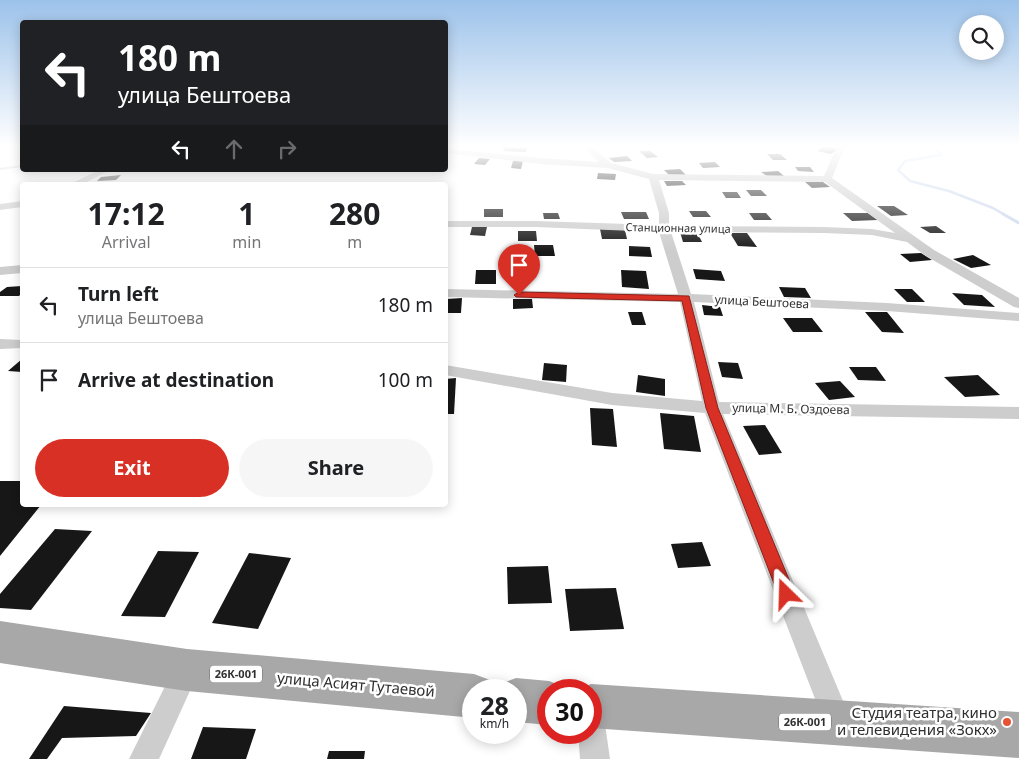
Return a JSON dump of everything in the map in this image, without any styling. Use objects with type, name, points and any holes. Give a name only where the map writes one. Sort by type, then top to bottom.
[{"type":"main road","name":"улица Асият Тутаевой","points":[[0,642],[187,670],[462,695]]},
{"type":"main road","name":"26К-001","points":[[602,707],[1019,735]]},
{"type":"street","points":[[654,181],[664,213],[664,229],[686,298],[712,408],[838,724]]},
{"type":"street","points":[[830,181],[930,253],[1019,304]]},
{"type":"street","points":[[0,207],[20,204]]},
{"type":"street","name":"Станционная улица","points":[[448,224],[536,224],[664,229],[834,230],[872,232],[911,239]]},
{"type":"street","points":[[0,271],[20,269]]},
{"type":"street","name":"улица Бештоева","points":[[448,293],[686,298],[887,307],[1019,318]]},
{"type":"street","points":[[0,344],[20,344]]},
{"type":"street","name":"улица М. Б. Оздоева","points":[[448,371],[612,399],[712,408],[1019,414]]},
{"type":"street","points":[[144,759],[187,670]]},
{"type":"street","points":[[593,744],[595,759]]},
{"type":"building","points":[[664,181],[682,181],[686,185],[667,186]]},
{"type":"building","points":[[805,182],[823,182],[830,187],[812,188]]},
{"type":"building","points":[[746,190],[761,190],[767,196],[751,196]]},
{"type":"building","points":[[722,192],[737,192],[741,198],[726,198]]},
{"type":"building","points":[[877,206],[894,206],[908,215],[891,216]]},
{"type":"building","points":[[484,209],[503,209],[503,217],[484,217]]},
{"type":"building","points":[[689,211],[706,211],[711,217],[693,217]]},
{"type":"building","points":[[621,212],[646,212],[649,219],[624,219]]},
{"type":"building","points":[[543,213],[558,213],[560,219],[544,219]]},
{"type":"building","points":[[749,213],[766,213],[772,220],[754,220]]},
{"type":"building","points":[[843,213],[868,213],[878,220],[852,221]]},
{"type":"building","points":[[936,226],[946,233],[930,233],[920,227]]},
{"type":"building","points":[[472,227],[487,227],[485,236],[470,235]]},
{"type":"building","points":[[600,229],[625,230],[627,239],[602,239]]},
{"type":"building","points":[[518,231],[536,231],[537,241],[518,241]]},
{"type":"building","points":[[680,232],[697,232],[702,242],[683,242]]},
{"type":"building","points":[[730,233],[747,233],[757,247],[738,246]]},
{"type":"building","points":[[534,245],[553,245],[555,256],[535,256]]},
{"type":"building","points":[[629,246],[650,247],[652,257],[629,256]]},
{"type":"building","points":[[921,253],[932,260],[910,262],[900,254]]},
{"type":"building","points":[[973,255],[991,265],[971,268],[953,259]]},
{"type":"building","points":[[693,269],[721,271],[725,281],[696,279]]},
{"type":"building","points":[[476,270],[496,270],[496,284],[475,284]]},
{"type":"building","points":[[621,270],[646,271],[649,289],[622,287]]},
{"type":"building","points":[[20,286],[20,295],[0,296],[0,292],[7,287]]},
{"type":"building","points":[[779,287],[805,288],[811,298],[784,297]]},
{"type":"building","points":[[894,289],[912,289],[925,302],[907,302]]},
{"type":"building","points":[[952,293],[982,295],[995,307],[964,305]]},
{"type":"building","points":[[462,298],[461,313],[448,313],[448,299]]},
{"type":"building","points":[[513,299],[532,299],[533,308],[513,309]]},
{"type":"building","points":[[702,305],[720,307],[723,316],[704,315]]},
{"type":"building","points":[[628,312],[642,312],[646,325],[632,325]]},
{"type":"building","points":[[865,312],[887,312],[904,333],[882,332]]},
{"type":"building","points":[[783,318],[812,318],[823,332],[793,332]]},
{"type":"building","points":[[20,361],[20,372],[8,371]]},
{"type":"building","points":[[718,362],[738,363],[743,379],[722,377]]},
{"type":"building","points":[[544,363],[567,365],[566,382],[542,380]]},
{"type":"building","points":[[849,367],[876,367],[886,381],[858,380]]},
{"type":"building","points":[[638,375],[665,379],[665,396],[636,392]]},
{"type":"building","points":[[978,375],[1000,395],[965,397],[944,377]]},
{"type":"building","points":[[456,378],[454,414],[448,414],[448,379]]},
{"type":"building","points":[[840,381],[855,397],[829,400],[815,383]]},
{"type":"building","points":[[590,408],[613,409],[617,447],[592,445]]},
{"type":"building","points":[[660,413],[694,416],[701,452],[664,449]]},
{"type":"building","points":[[765,425],[782,453],[759,455],[743,426]]},
{"type":"building","points":[[0,481],[20,481],[20,507],[39,507],[0,556]]},
{"type":"building","points":[[55,529],[92,531],[31,610],[0,608],[0,594]]},
{"type":"building","points":[[702,542],[711,566],[678,568],[671,544]]},
{"type":"building","points":[[158,551],[199,552],[165,617],[121,616]]},
{"type":"building","points":[[249,553],[291,558],[258,629],[212,623]]},
{"type":"building","points":[[548,566],[552,603],[508,604],[507,567]]},
{"type":"building","points":[[616,588],[624,629],[570,631],[565,589]]},
{"type":"building","points":[[64,706],[151,713],[136,736],[62,738],[47,759],[29,759]]},
{"type":"building","points":[[203,727],[256,729],[246,759],[191,759]]},
{"type":"building","points":[[329,751],[365,751],[364,759],[327,759]]},
{"type":"waterway","points":[[912,181],[949,191],[993,208],[1005,215]]},
{"type":"waterway","points":[[1003,214],[1019,223]]},
{"type":"place","name":"Студия театра, кино и телевидения «Зокх»","points":[[1007,722]]},
{"type":"route","points":[[519,295],[686,298],[712,408],[786,594]]}]
